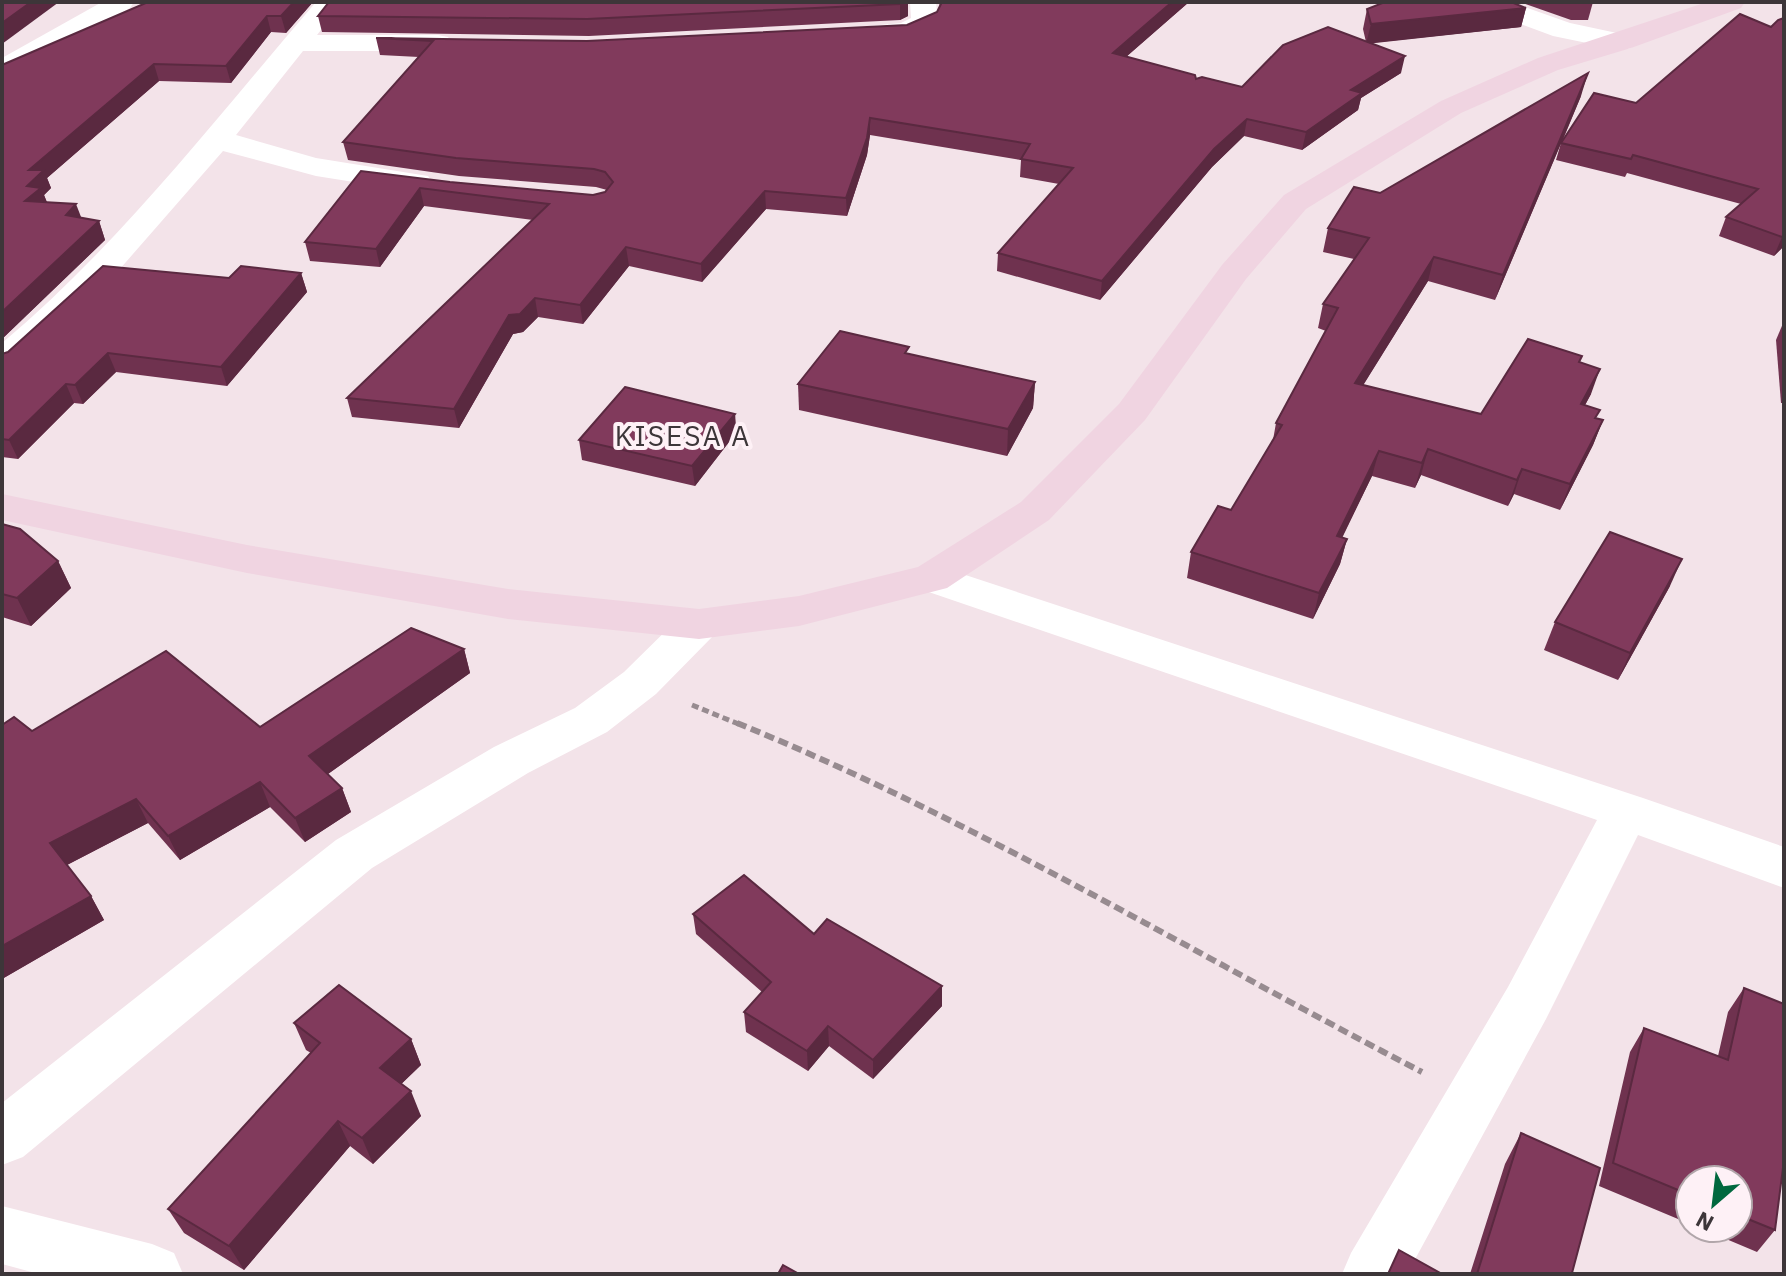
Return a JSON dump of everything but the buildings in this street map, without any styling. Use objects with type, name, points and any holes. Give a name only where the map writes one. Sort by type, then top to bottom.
[{"type":"street","points":[[2,69],[121,2]]},
{"type":"street","points":[[2,361],[47,325],[123,250],[330,2]]},
{"type":"street","points":[[849,34],[907,31],[925,21],[923,2]]},
{"type":"street","points":[[1487,2],[1563,30],[1621,42]]},
{"type":"street","points":[[2,507],[247,559],[508,604],[699,624],[799,611],[932,578],[1035,511],[1132,412],[1234,272],[1295,202],[1451,107],[1548,64],[1621,42],[1732,2]]},
{"type":"street","points":[[296,43],[463,43]]},
{"type":"street","points":[[217,138],[264,157],[343,174],[445,186]]},
{"type":"street","points":[[188,175],[264,157]]},
{"type":"street","points":[[932,578],[1451,755],[1626,811],[1784,868]]},
{"type":"street","points":[[2,1138],[354,854],[460,789],[591,720],[640,683],[699,624]]},
{"type":"street","points":[[1373,1274],[1527,1003],[1626,811]]},
{"type":"street","points":[[2,1235],[152,1274]]},
{"type":"path","points":[[640,683],[805,751],[993,841],[1104,898],[1249,982],[1473,1099]]},
{"type":"district","name":"KISESA A","points":[[683,435]]}]
